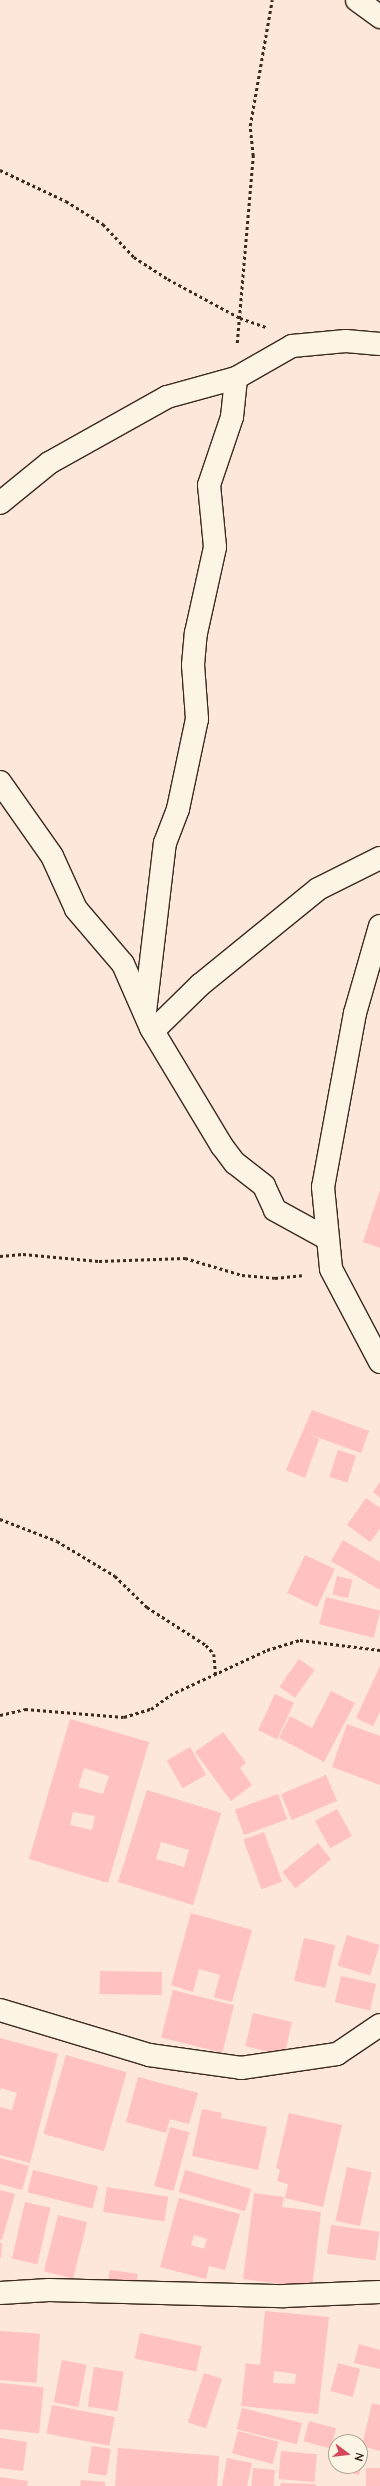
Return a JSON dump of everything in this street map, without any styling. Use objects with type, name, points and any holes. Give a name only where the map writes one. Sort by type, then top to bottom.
[{"type":"street","points":[[357,0],[380,17]]},
{"type":"street","points":[[0,503],[49,462],[167,397],[236,378],[292,346],[346,341],[380,344]]},
{"type":"street","points":[[149,1022],[165,844],[178,809],[197,719],[193,665],[196,633],[215,547],[209,485],[232,416],[236,378]]},
{"type":"street","points":[[0,782],[52,856],[76,909],[123,964],[149,1022],[188,1096],[235,1163],[264,1186],[275,1210],[328,1239]]},
{"type":"street","points":[[149,1022],[200,985],[318,889],[380,858]]},
{"type":"street","points":[[380,926],[355,1013],[323,1187],[331,1269],[380,1362]]},
{"type":"street","points":[[0,2010],[149,2055],[241,2068],[337,2054],[380,2026]]},
{"type":"street","points":[[0,2293],[49,2290],[284,2296],[380,2292]]},
{"type":"path","points":[[240,318],[253,156],[250,126],[272,0]]},
{"type":"path","points":[[0,170],[66,201],[103,224],[134,257],[240,318],[272,328]]},
{"type":"path","points":[[0,1256],[23,1254],[98,1260],[185,1258],[242,1275],[275,1278],[331,1269]]},
{"type":"path","points":[[0,1519],[57,1541],[115,1576],[147,1607],[206,1645],[214,1654],[216,1675]]},
{"type":"path","points":[[0,1715],[25,1709],[124,1717],[151,1710],[170,1695],[216,1675],[267,1650],[300,1640],[380,1650]]},
{"type":"building","points":[[380,1190],[380,1248],[363,1242]]},
{"type":"building","points":[[312,1410],[369,1431],[361,1453],[306,1433],[319,1439],[305,1478],[286,1470]]},
{"type":"building","points":[[338,1450],[356,1456],[347,1483],[329,1477]]},
{"type":"building","points":[[380,1482],[380,1498],[373,1492]]},
{"type":"building","points":[[366,1498],[380,1508],[380,1529],[370,1542],[347,1525]]},
{"type":"building","points":[[343,1540],[380,1562],[380,1590],[331,1561]]},
{"type":"building","points":[[305,1555],[335,1569],[317,1607],[287,1593]]},
{"type":"building","points":[[337,1576],[353,1580],[348,1598],[332,1594]]},
{"type":"building","points":[[326,1597],[380,1610],[374,1638],[319,1624]]},
{"type":"building","points":[[299,1659],[315,1670],[295,1698],[279,1687]]},
{"type":"building","points":[[380,1666],[380,1712],[373,1726],[356,1718]]},
{"type":"building","points":[[331,1691],[355,1703],[324,1762],[279,1738],[290,1716],[312,1728]]},
{"type":"building","points":[[275,1694],[294,1703],[277,1739],[258,1730]]},
{"type":"building","points":[[70,1719],[149,1742],[108,1883],[29,1859]],"holes":[[[84,1768],[109,1776],[103,1794],[78,1787]],[[73,1812],[95,1816],[92,1830],[70,1825]]]},
{"type":"building","points":[[347,1724],[380,1736],[380,1785],[332,1767]]},
{"type":"building","points":[[223,1732],[246,1763],[240,1768],[252,1785],[231,1801],[195,1752]]},
{"type":"building","points":[[190,1747],[206,1775],[183,1788],[167,1760]]},
{"type":"building","points":[[326,1775],[337,1801],[292,1820],[281,1794]]},
{"type":"building","points":[[147,1790],[221,1813],[193,1905],[118,1882]],"holes":[[[161,1842],[189,1850],[184,1867],[156,1859]]]},
{"type":"building","points":[[278,1794],[287,1819],[244,1835],[235,1810]]},
{"type":"building","points":[[337,1809],[352,1836],[330,1848],[315,1821]]},
{"type":"building","points":[[264,1832],[282,1882],[261,1889],[243,1840]]},
{"type":"building","points":[[318,1843],[331,1859],[295,1888],[282,1872]]},
{"type":"building","points":[[191,1913],[252,1930],[232,2002],[214,1997],[220,1975],[199,1969],[193,1992],[171,1985]]},
{"type":"building","points":[[347,1935],[380,1945],[370,1976],[338,1966]]},
{"type":"building","points":[[304,1938],[335,1945],[325,1988],[294,1981]]},
{"type":"building","points":[[100,1971],[162,1972],[162,1995],[100,1994]]},
{"type":"building","points":[[341,1976],[376,1984],[370,2010],[335,2002]]},
{"type":"building","points":[[173,1990],[234,2005],[222,2053],[161,2038]]},
{"type":"building","points":[[253,2013],[292,2022],[284,2055],[245,2046]]},
{"type":"building","points":[[0,2038],[58,2054],[30,2163],[0,2155],[0,2107],[12,2110],[17,2093],[1,2088],[0,2091]]},
{"type":"building","points":[[66,2055],[127,2072],[104,2151],[43,2134]]},
{"type":"building","points":[[138,2077],[198,2093],[189,2124],[170,2119],[166,2133],[126,2122]]},
{"type":"building","points":[[202,2109],[222,2113],[221,2118],[267,2127],[258,2170],[192,2156]]},
{"type":"building","points":[[289,2113],[342,2125],[323,2207],[285,2198],[288,2184],[277,2181],[280,2170],[276,2168]]},
{"type":"building","points":[[170,2127],[189,2132],[174,2191],[154,2186]]},
{"type":"building","points":[[0,2158],[29,2166],[22,2190],[0,2184]]},
{"type":"building","points":[[347,2167],[371,2172],[360,2226],[336,2221]]},
{"type":"building","points":[[33,2170],[98,2186],[92,2209],[27,2192]]},
{"type":"building","points":[[185,2170],[251,2189],[245,2211],[179,2192]]},
{"type":"building","points":[[107,2187],[168,2197],[164,2221],[103,2212]]},
{"type":"building","points":[[0,2190],[15,2194],[2,2240],[0,2239]]},
{"type":"building","points":[[254,2193],[284,2197],[282,2207],[321,2212],[312,2288],[243,2279]]},
{"type":"building","points":[[179,2198],[240,2214],[225,2270],[209,2266],[206,2279],[160,2267]],"holes":[[[194,2235],[207,2239],[204,2249],[191,2245]]]},
{"type":"building","points":[[25,2202],[50,2208],[37,2264],[12,2259]]},
{"type":"building","points":[[58,2215],[87,2222],[73,2279],[44,2271]]},
{"type":"building","points":[[331,2225],[380,2232],[375,2261],[327,2254]]},
{"type":"building","points":[[0,2243],[2,2243],[1,2258],[0,2258]]},
{"type":"building","points":[[110,2270],[138,2274],[136,2290],[108,2286]]},
{"type":"building","points":[[265,2311],[329,2317],[318,2414],[241,2406],[246,2363],[260,2365]],"holes":[[[274,2371],[296,2374],[295,2384],[273,2383]]]},
{"type":"building","points":[[0,2331],[40,2334],[36,2383],[0,2380]]},
{"type":"building","points":[[140,2333],[202,2346],[196,2372],[135,2358]]},
{"type":"building","points":[[359,2344],[380,2350],[380,2369],[354,2363]]},
{"type":"building","points":[[62,2360],[87,2365],[78,2407],[54,2402]]},
{"type":"building","points":[[338,2363],[360,2369],[353,2397],[330,2391]]},
{"type":"building","points":[[94,2367],[124,2372],[117,2411],[88,2407]]},
{"type":"building","points":[[204,2373],[222,2379],[206,2428],[188,2422]]},
{"type":"building","points":[[0,2383],[44,2388],[39,2433],[0,2429]]},
{"type":"building","points":[[372,2403],[380,2405],[380,2451],[368,2448],[368,2434],[365,2434]]},
{"type":"building","points":[[52,2405],[115,2417],[109,2446],[46,2433]]},
{"type":"building","points":[[242,2408],[302,2423],[297,2444],[237,2429]]},
{"type":"building","points":[[309,2421],[336,2428],[335,2434],[328,2434],[328,2448],[304,2441]]},
{"type":"building","points":[[238,2431],[279,2442],[273,2464],[232,2453]]},
{"type":"building","points":[[0,2438],[27,2442],[23,2471],[0,2468]]},
{"type":"building","points":[[92,2446],[111,2449],[107,2476],[88,2473]]},
{"type":"building","points":[[118,2448],[219,2456],[217,2486],[115,2486]]},
{"type":"building","points":[[281,2451],[317,2454],[314,2482],[279,2479]]},
{"type":"building","points":[[227,2458],[252,2463],[247,2486],[222,2486]]},
{"type":"building","points":[[253,2468],[275,2470],[274,2486],[251,2486]]},
{"type":"building","points":[[368,2468],[380,2468],[380,2486],[366,2486],[366,2474],[368,2474]]},
{"type":"building","points":[[0,2477],[28,2481],[27,2486],[0,2486]]},
{"type":"building","points":[[81,2480],[105,2482],[105,2486],[80,2486]]},
{"type":"building","points":[[281,2483],[316,2484],[316,2486],[280,2486]]}]
